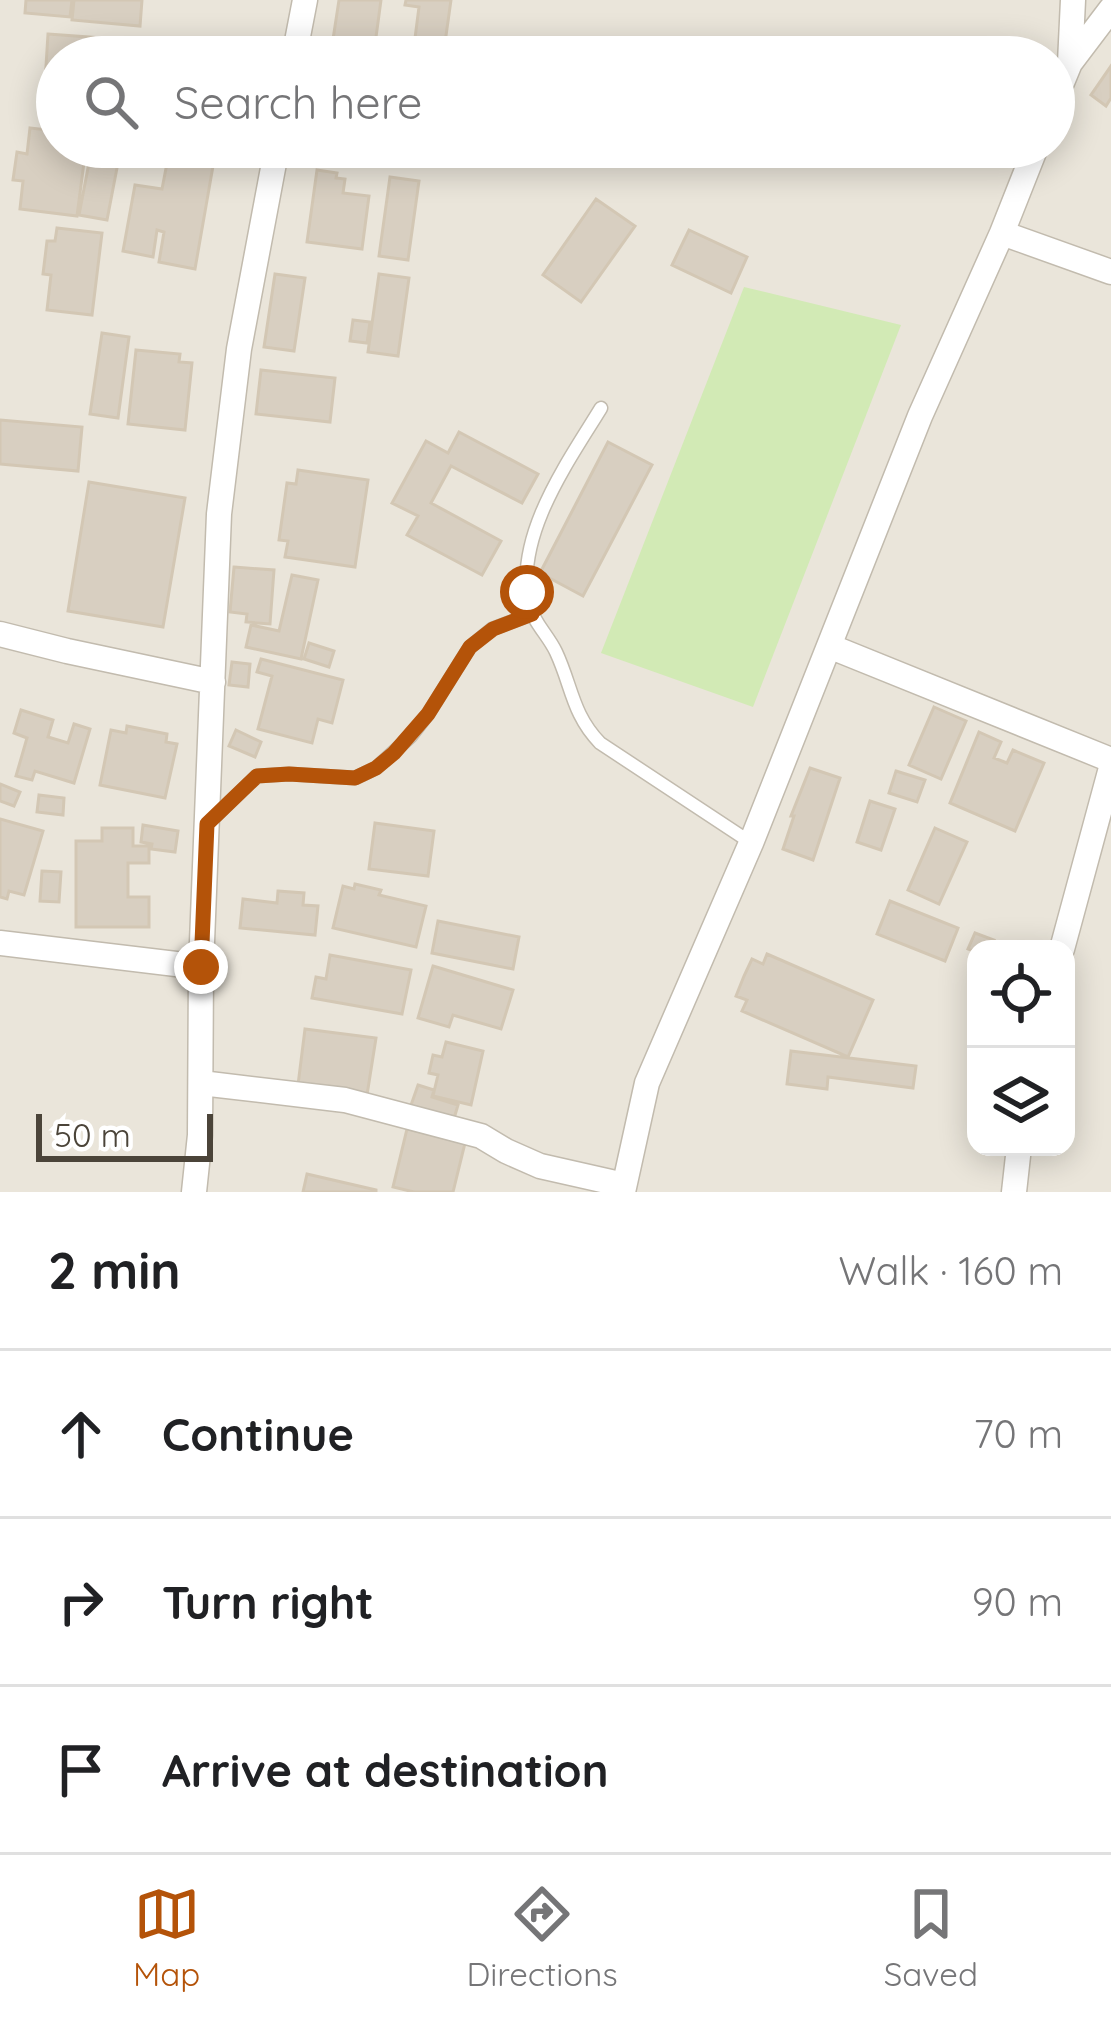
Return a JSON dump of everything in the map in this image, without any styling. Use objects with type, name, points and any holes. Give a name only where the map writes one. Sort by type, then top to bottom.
[{"type":"street","points":[[299,36],[305,0]]},
{"type":"street","points":[[1071,36],[1073,0]]},
{"type":"street","points":[[1075,57],[1111,10]]},
{"type":"street","points":[[194,1192],[219,514],[238,349],[273,168]]},
{"type":"street","points":[[201,1082],[345,1100],[481,1136],[540,1166],[623,1189],[647,1083],[751,843],[920,416],[1028,168]]},
{"type":"street","points":[[1002,233],[1111,272]]},
{"type":"street","points":[[0,634],[213,682]]},
{"type":"street","points":[[829,646],[1111,764],[1064,940]]},
{"type":"street","points":[[0,943],[201,967]]},
{"type":"street","points":[[1014,1192],[1018,1156]]},
{"type":"lane","points":[[601,408],[545,501],[537,524],[527,580],[532,614],[557,655],[576,710],[600,743],[751,843]]},
{"type":"lane","points":[[207,824],[257,776],[355,778],[376,768],[428,714],[470,647],[493,629],[532,614]]},
{"type":"shaded area","points":[[0,0],[1111,0],[1111,1192],[0,1192]]},
{"type":"green space","points":[[744,287],[901,325],[753,707],[601,653]]},
{"type":"building","points":[[26,0],[72,0],[70,17],[25,13]]},
{"type":"building","points":[[74,0],[142,0],[140,26],[72,20]]},
{"type":"building","points":[[339,0],[381,0],[376,36],[334,36]]},
{"type":"building","points":[[406,0],[451,0],[446,36],[415,36],[419,7],[405,5]]},
{"type":"building","points":[[1111,66],[1111,98],[1106,106],[1091,95]]},
{"type":"building","points":[[30,128],[36,129],[36,168],[83,168],[77,216],[20,209],[23,181],[13,180],[17,152],[27,154]]},
{"type":"building","points":[[88,168],[117,168],[107,220],[79,215]]},
{"type":"building","points":[[166,168],[213,168],[195,269],[159,262],[164,232],[157,230],[153,257],[123,251],[135,185],[162,189]]},
{"type":"building","points":[[317,170],[345,179],[343,193],[369,196],[362,249],[307,242]]},
{"type":"building","points":[[390,177],[419,181],[408,260],[379,256]]},
{"type":"building","points":[[596,199],[635,226],[581,302],[543,275]]},
{"type":"building","points":[[57,228],[102,233],[92,315],[47,310],[51,275],[43,274],[47,241],[55,241]]},
{"type":"building","points":[[689,230],[747,257],[731,293],[672,265]]},
{"type":"building","points":[[275,274],[305,278],[294,351],[264,347]]},
{"type":"building","points":[[379,274],[409,278],[398,356],[368,352]]},
{"type":"building","points":[[353,320],[370,322],[367,343],[350,341]]},
{"type":"building","points":[[102,333],[129,337],[118,418],[90,414]]},
{"type":"building","points":[[136,350],[180,354],[179,362],[192,363],[185,430],[128,424]]},
{"type":"building","points":[[261,370],[335,378],[330,422],[256,414]]},
{"type":"building","points":[[0,420],[82,427],[78,471],[0,464]]},
{"type":"building","points":[[459,432],[538,474],[522,503],[451,466],[431,503],[501,541],[482,575],[407,535],[418,516],[392,503],[426,441],[448,453]]},
{"type":"building","points":[[608,442],[652,465],[583,596],[540,573]]},
{"type":"building","points":[[298,470],[368,480],[355,567],[285,557],[288,541],[279,540],[287,483],[296,484]]},
{"type":"building","points":[[89,482],[185,498],[163,627],[68,611]]},
{"type":"building","points":[[234,567],[274,570],[270,624],[246,622],[247,614],[230,612]]},
{"type":"building","points":[[292,575],[318,580],[301,659],[246,647],[251,625],[279,631]]},
{"type":"building","points":[[309,643],[334,651],[329,667],[304,659]]},
{"type":"building","points":[[261,659],[343,680],[332,723],[318,719],[312,743],[258,729],[272,676],[257,672]]},
{"type":"building","points":[[232,662],[250,664],[248,687],[229,685]]},
{"type":"building","points":[[934,707],[966,721],[941,779],[909,765]]},
{"type":"building","points":[[21,710],[53,720],[48,737],[68,743],[74,724],[90,729],[74,783],[35,771],[32,780],[16,776],[27,738],[14,733]]},
{"type":"building","points":[[127,726],[167,734],[166,742],[177,744],[165,798],[100,785],[111,730],[126,733]]},
{"type":"building","points":[[236,730],[261,742],[255,757],[229,746]]},
{"type":"building","points":[[979,732],[1001,742],[994,758],[1007,763],[1013,750],[1044,763],[1015,831],[950,803]]},
{"type":"building","points":[[810,768],[840,778],[813,860],[783,849]]},
{"type":"building","points":[[896,771],[925,780],[917,802],[889,793]]},
{"type":"building","points":[[0,784],[20,792],[14,806],[0,801]]},
{"type":"building","points":[[39,795],[64,798],[63,815],[37,812]]},
{"type":"building","points":[[870,801],[895,809],[881,850],[857,842]]},
{"type":"building","points":[[0,819],[43,831],[24,895],[9,891],[7,899],[0,897]]},
{"type":"building","points":[[375,823],[434,831],[428,876],[369,869]]},
{"type":"building","points":[[143,825],[178,831],[175,852],[151,849],[152,844],[141,842]]},
{"type":"building","points":[[102,828],[133,828],[133,846],[149,846],[149,863],[128,863],[128,897],[149,897],[149,927],[76,927],[76,841],[102,841]]},
{"type":"building","points":[[935,828],[967,842],[939,904],[908,890]]},
{"type":"building","points":[[42,871],[61,872],[59,902],[40,901]]},
{"type":"building","points":[[355,884],[426,906],[416,947],[333,928],[343,886],[354,889]]},
{"type":"building","points":[[278,891],[304,893],[303,905],[318,906],[315,935],[240,928],[243,899],[277,903]]},
{"type":"building","points":[[890,901],[958,928],[945,961],[877,934]]},
{"type":"building","points":[[438,921],[519,937],[513,969],[432,953]]},
{"type":"building","points":[[767,954],[873,1000],[848,1057],[742,1011],[747,1000],[736,996],[744,976],[752,959],[763,964]]},
{"type":"building","points":[[330,955],[411,970],[402,1014],[312,998],[316,977],[326,979]]},
{"type":"building","points":[[433,966],[513,990],[501,1029],[453,1015],[449,1027],[418,1018]]},
{"type":"building","points":[[305,1029],[376,1038],[367,1095],[298,1085]]},
{"type":"building","points":[[446,1042],[483,1051],[471,1105],[433,1096],[438,1075],[429,1073],[433,1055],[442,1057]]},
{"type":"building","points":[[791,1051],[916,1066],[913,1088],[828,1077],[827,1089],[787,1084]]},
{"type":"building","points":[[418,1085],[434,1090],[432,1097],[458,1105],[453,1122],[410,1108]]},
{"type":"building","points":[[407,1129],[465,1143],[453,1192],[393,1187]]},
{"type":"building","points":[[307,1174],[376,1190],[376,1192],[303,1192]]},
{"type":"route","points":[[201,967],[207,824],[257,776],[355,778],[376,768],[411,736],[479,638],[532,614],[527,592]]}]
